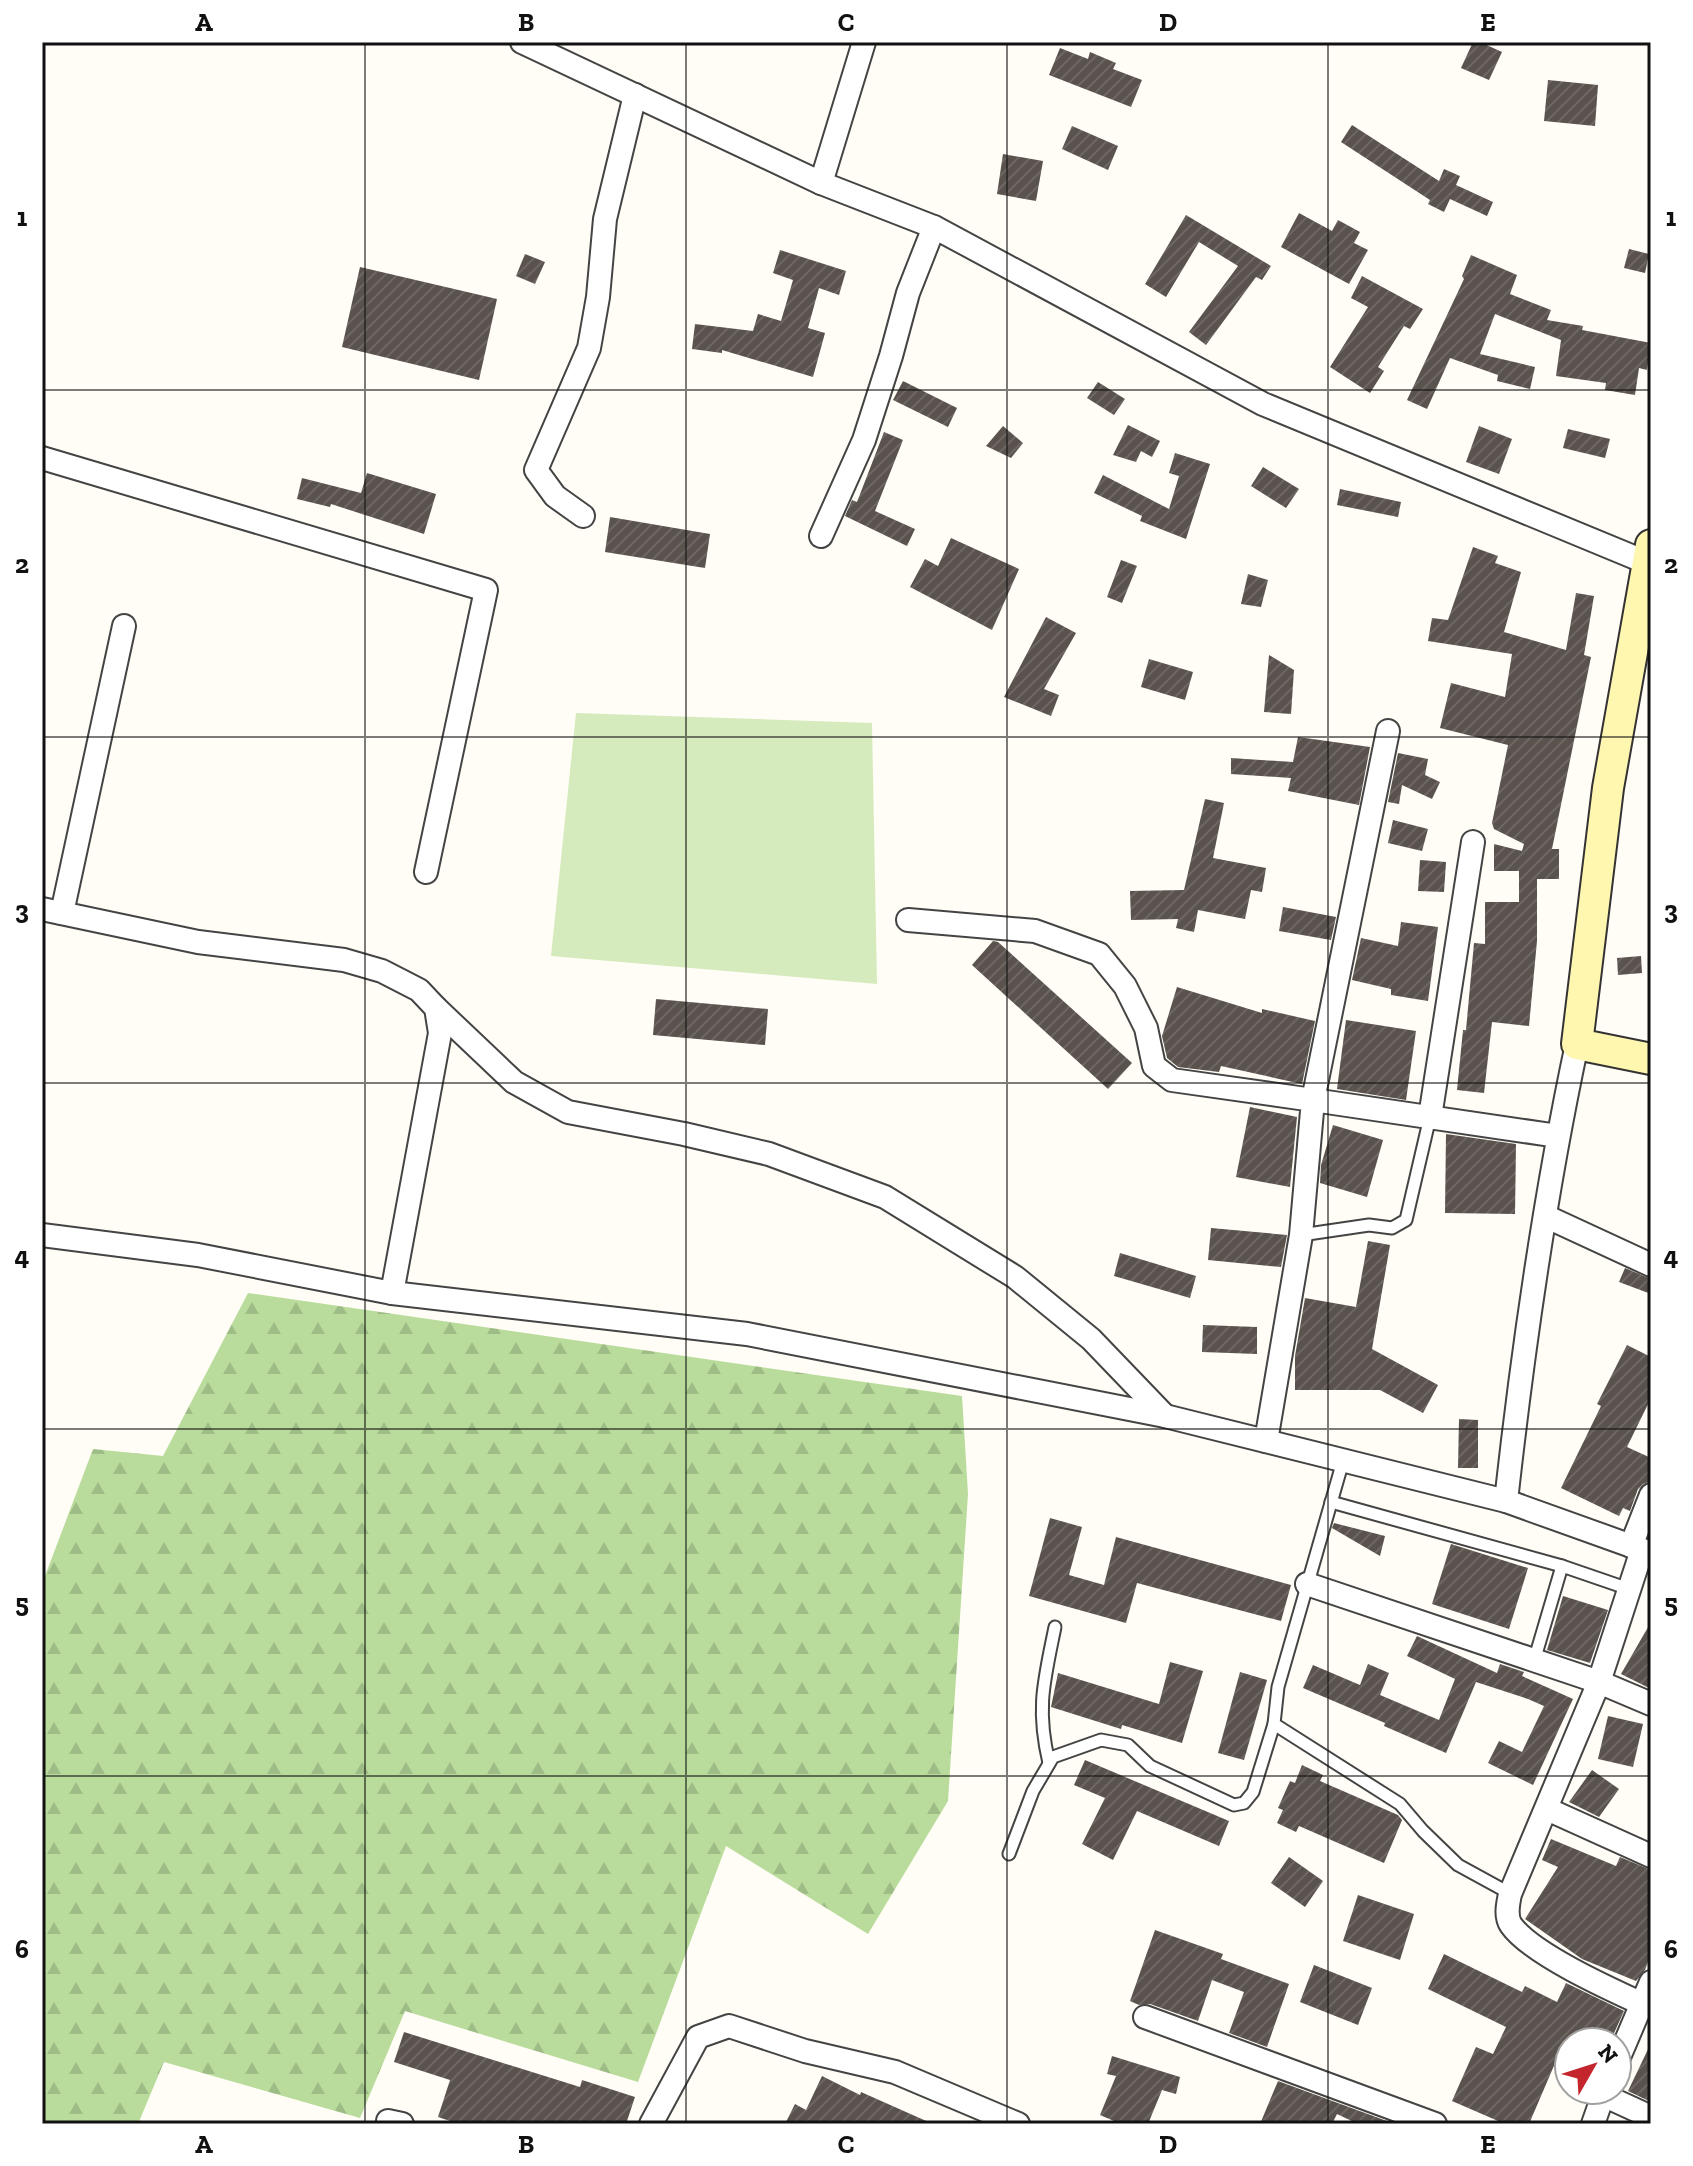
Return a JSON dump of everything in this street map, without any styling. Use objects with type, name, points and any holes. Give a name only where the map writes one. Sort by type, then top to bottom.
[{"type":"street","points":[[522,42],[821,183],[934,227],[1263,404],[1650,554],[1608,788],[1577,1044],[1545,1216],[1516,1409],[1506,1501]]},
{"type":"street","points":[[821,183],[864,42]]},
{"type":"street","points":[[583,516],[555,496],[536,470],[589,348],[598,297],[605,219],[635,95]]},
{"type":"street","points":[[821,536],[864,440],[908,293],[934,227]]},
{"type":"street","points":[[42,458],[486,590],[426,872]]},
{"type":"street","points":[[124,626],[52,911],[198,942],[344,960],[382,971],[419,990],[514,1082],[568,1112],[769,1154],[885,1197],[1015,1277],[1091,1339],[1165,1416]]},
{"type":"street","points":[[1266,1441],[1301,1235],[1313,1100],[1388,731]]},
{"type":"street","points":[[1430,1117],[1473,842]]},
{"type":"street","points":[[908,920],[1035,931],[1099,954],[1125,986],[1146,1028],[1154,1066],[1172,1080],[1558,1136]]},
{"type":"street","points":[[392,1293],[440,1033],[436,1008]]},
{"type":"street","points":[[1577,1044],[1651,1059]]},
{"type":"street","points":[[1545,1216],[1651,1265]]},
{"type":"street","points":[[42,1235],[198,1255],[392,1293],[747,1334],[1165,1416],[1506,1501],[1641,1549]]},
{"type":"street","points":[[1646,2006],[1529,1943],[1509,1923],[1507,1910],[1599,1682],[1641,1549],[1651,1495]]},
{"type":"street","points":[[1307,1584],[1599,1682],[1651,1704]]},
{"type":"street","points":[[1547,1809],[1651,1856]]},
{"type":"street","points":[[1633,2031],[1646,2006],[1651,1982]]},
{"type":"street","points":[[1145,2017],[1435,2124]]},
{"type":"street","points":[[651,2124],[698,2037],[729,2026],[805,2051],[895,2072],[1018,2124]]},
{"type":"street","points":[[1629,2106],[1651,2117]]},
{"type":"lane","points":[[1301,1235],[1369,1225],[1392,1228],[1406,1220],[1430,1117]]},
{"type":"lane","points":[[1009,1854],[1033,1791],[1053,1757],[1101,1740],[1128,1745],[1150,1766],[1234,1805],[1244,1803],[1253,1792],[1274,1724],[1278,1687],[1343,1461]]},
{"type":"lane","points":[[1331,1502],[1562,1566],[1629,1589]]},
{"type":"lane","points":[[1534,1661],[1562,1566]]},
{"type":"lane","points":[[1049,1763],[1042,1736],[1040,1698],[1055,1627]]},
{"type":"lane","points":[[1274,1724],[1400,1804],[1458,1865],[1511,1894]]},
{"type":"green space","points":[[576,713],[872,723],[877,984],[551,956]]},
{"type":"green space","points":[[248,1293],[962,1396],[968,1494],[948,1801],[868,1934],[726,1846],[638,2082],[405,2011],[360,2118],[164,2062],[138,2124],[42,2124],[42,1584],[93,1449],[163,1456]]},
{"type":"building","points":[[1473,42],[1502,52],[1489,80],[1461,68]]},
{"type":"building","points":[[1060,48],[1088,59],[1090,52],[1116,63],[1113,69],[1142,80],[1131,107],[1049,75]]},
{"type":"building","points":[[1548,80],[1598,85],[1595,126],[1544,121]]},
{"type":"building","points":[[1352,125],[1439,181],[1444,169],[1460,176],[1456,185],[1493,202],[1487,216],[1450,199],[1444,212],[1428,204],[1430,200],[1341,142]]},
{"type":"building","points":[[1072,126],[1118,146],[1108,170],[1062,149]]},
{"type":"building","points":[[1003,154],[1043,161],[1036,201],[997,194]]},
{"type":"building","points":[[1299,213],[1332,231],[1338,220],[1360,232],[1354,243],[1368,250],[1349,284],[1281,247]]},
{"type":"building","points":[[1186,215],[1271,266],[1262,280],[1256,277],[1206,345],[1189,332],[1238,266],[1199,242],[1166,297],[1145,284]]},
{"type":"building","points":[[1629,249],[1649,254],[1645,273],[1624,268]]},
{"type":"building","points":[[780,250],[846,271],[839,295],[819,288],[808,328],[825,333],[813,377],[722,350],[722,353],[692,349],[695,324],[753,331],[758,314],[781,321],[793,280],[773,273]]},
{"type":"building","points":[[525,254],[545,262],[535,284],[516,276]]},
{"type":"building","points":[[1471,255],[1517,275],[1510,294],[1551,310],[1547,320],[1651,343],[1647,370],[1639,368],[1635,395],[1605,390],[1606,383],[1556,376],[1561,340],[1495,314],[1480,354],[1535,367],[1530,389],[1497,381],[1498,375],[1450,358],[1427,409],[1407,400],[1464,279],[1462,276]]},
{"type":"building","points":[[360,267],[497,299],[479,380],[342,347]]},
{"type":"building","points":[[1362,276],[1423,309],[1410,329],[1404,326],[1378,367],[1384,371],[1370,393],[1330,367],[1368,307],[1351,298]]},
{"type":"building","points":[[903,381],[957,408],[948,427],[893,400]]},
{"type":"building","points":[[1098,382],[1125,399],[1114,415],[1087,398]]},
{"type":"building","points":[[1128,425],[1160,441],[1152,457],[1141,451],[1136,462],[1113,455]]},
{"type":"building","points":[[1003,426],[1023,443],[1011,458],[986,446]]},
{"type":"building","points":[[1479,426],[1512,439],[1499,474],[1466,462]]},
{"type":"building","points":[[1568,429],[1610,439],[1605,458],[1563,448]]},
{"type":"building","points":[[884,432],[903,440],[875,511],[915,529],[907,546],[845,516],[852,500],[857,502]]},
{"type":"building","points":[[1175,453],[1210,464],[1186,539],[1140,521],[1142,516],[1094,493],[1103,475],[1169,509],[1179,476],[1169,473]]},
{"type":"building","points":[[1263,467],[1299,489],[1286,508],[1251,486]]},
{"type":"building","points":[[367,473],[436,494],[424,534],[331,504],[330,507],[297,499],[302,478],[361,493]]},
{"type":"building","points":[[1340,489],[1401,502],[1398,517],[1337,505]]},
{"type":"building","points":[[610,517],[710,534],[705,568],[605,552]]},
{"type":"building","points":[[951,538],[1019,569],[992,630],[910,587],[925,559],[938,566]]},
{"type":"building","points":[[1473,547],[1498,556],[1495,563],[1521,572],[1504,632],[1566,650],[1576,593],[1594,596],[1584,655],[1591,657],[1552,849],[1559,849],[1559,879],[1537,879],[1537,941],[1529,1026],[1492,1022],[1484,1093],[1457,1090],[1474,943],[1485,944],[1485,902],[1519,902],[1519,871],[1494,871],[1494,844],[1522,851],[1524,844],[1494,829],[1492,823],[1508,745],[1440,728],[1451,683],[1505,697],[1512,654],[1428,641],[1432,618],[1448,620]]},
{"type":"building","points":[[1121,560],[1137,566],[1122,603],[1107,597]]},
{"type":"building","points":[[1248,574],[1268,580],[1261,607],[1241,604]]},
{"type":"building","points":[[1046,617],[1076,633],[1044,689],[1059,695],[1051,716],[1004,697]]},
{"type":"building","points":[[1269,655],[1294,670],[1291,714],[1264,712]]},
{"type":"building","points":[[1149,659],[1193,672],[1185,700],[1141,687]]},
{"type":"building","points":[[1298,737],[1370,747],[1359,805],[1288,791],[1291,778],[1231,774],[1231,758],[1293,762]]},
{"type":"building","points":[[1398,753],[1428,759],[1425,775],[1440,782],[1432,799],[1402,785],[1399,804],[1388,802]]},
{"type":"building","points":[[1205,799],[1224,803],[1213,858],[1266,868],[1262,892],[1251,890],[1245,919],[1198,910],[1194,932],[1176,928],[1178,919],[1131,920],[1130,891],[1184,890]]},
{"type":"building","points":[[1393,820],[1428,829],[1422,851],[1388,843]]},
{"type":"building","points":[[1420,860],[1446,862],[1444,892],[1418,891]]},
{"type":"building","points":[[1283,907],[1336,917],[1331,940],[1279,931]]},
{"type":"building","points":[[1401,922],[1438,927],[1428,1001],[1391,995],[1391,989],[1352,980],[1361,938],[1398,946]]},
{"type":"building","points":[[993,941],[998,942],[1132,1063],[1108,1089],[972,965]]},
{"type":"building","points":[[1641,956],[1642,973],[1618,975],[1617,958]]},
{"type":"building","points":[[1177,987],[1262,1013],[1262,1009],[1315,1021],[1302,1084],[1221,1066],[1219,1072],[1178,1067],[1167,1058],[1162,1036]]},
{"type":"building","points":[[656,999],[768,1009],[765,1045],[653,1035]]},
{"type":"building","points":[[1346,1020],[1416,1031],[1406,1100],[1337,1089]]},
{"type":"building","points":[[1250,1107],[1297,1117],[1290,1187],[1236,1177]]},
{"type":"building","points":[[1333,1125],[1383,1140],[1367,1197],[1320,1183],[1321,1165]]},
{"type":"building","points":[[1446,1134],[1516,1144],[1515,1214],[1445,1213]]},
{"type":"building","points":[[1211,1228],[1287,1235],[1281,1267],[1208,1260]]},
{"type":"building","points":[[1368,1241],[1390,1245],[1372,1349],[1438,1385],[1423,1413],[1380,1390],[1295,1390],[1295,1356],[1305,1298],[1356,1307]]},
{"type":"building","points":[[1120,1253],[1196,1276],[1190,1298],[1114,1276]]},
{"type":"building","points":[[1625,1268],[1651,1279],[1651,1294],[1619,1282]]},
{"type":"building","points":[[1203,1325],[1257,1327],[1257,1354],[1202,1352]]},
{"type":"building","points":[[1627,1345],[1651,1357],[1651,1398],[1627,1447],[1651,1458],[1651,1481],[1638,1489],[1630,1511],[1623,1508],[1619,1516],[1561,1488],[1601,1406],[1597,1404]]},
{"type":"building","points":[[1459,1419],[1478,1420],[1478,1468],[1458,1468]]},
{"type":"building","points":[[1050,1518],[1082,1527],[1069,1575],[1104,1585],[1116,1537],[1291,1585],[1281,1621],[1137,1583],[1126,1623],[1029,1596]]},
{"type":"building","points":[[1334,1523],[1385,1536],[1380,1556],[1332,1528]]},
{"type":"building","points":[[1451,1544],[1528,1568],[1509,1629],[1432,1604]]},
{"type":"building","points":[[1563,1596],[1608,1610],[1590,1663],[1547,1650]]},
{"type":"building","points":[[1651,1622],[1651,1689],[1621,1674]]},
{"type":"building","points":[[1417,1636],[1497,1673],[1500,1664],[1524,1672],[1522,1676],[1573,1699],[1533,1785],[1488,1763],[1499,1741],[1522,1752],[1544,1706],[1528,1699],[1476,1682],[1446,1753],[1303,1688],[1313,1665],[1360,1685],[1368,1664],[1389,1673],[1380,1695],[1439,1720],[1455,1679],[1407,1656]]},
{"type":"building","points":[[1170,1662],[1203,1671],[1182,1743],[1122,1725],[1121,1729],[1051,1707],[1058,1673],[1159,1704]]},
{"type":"building","points":[[1240,1672],[1267,1680],[1244,1760],[1218,1753]]},
{"type":"building","points":[[1608,1716],[1643,1724],[1633,1767],[1598,1759]]},
{"type":"building","points":[[1085,1760],[1229,1821],[1219,1846],[1137,1811],[1113,1860],[1082,1844],[1105,1798],[1074,1785]]},
{"type":"building","points":[[1302,1765],[1323,1775],[1320,1781],[1398,1815],[1402,1820],[1384,1863],[1299,1826],[1296,1832],[1277,1823],[1283,1810],[1278,1808],[1290,1781],[1295,1783]]},
{"type":"building","points":[[1592,1770],[1619,1789],[1599,1817],[1569,1802]]},
{"type":"building","points":[[1551,1839],[1616,1866],[1620,1857],[1651,1870],[1651,1954],[1645,1970],[1636,1981],[1582,1959],[1525,1919],[1558,1867],[1542,1860]]},
{"type":"building","points":[[1289,1857],[1323,1881],[1305,1907],[1271,1883]]},
{"type":"building","points":[[1358,1895],[1414,1914],[1400,1960],[1343,1941]]},
{"type":"building","points":[[1155,1930],[1223,1954],[1221,1959],[1289,1984],[1267,2047],[1229,2033],[1244,1992],[1212,1980],[1198,2021],[1150,2004],[1139,2005],[1130,2001]]},
{"type":"building","points":[[1444,1954],[1522,1992],[1525,1986],[1557,2002],[1566,1983],[1624,2011],[1617,2026],[1553,2026],[1553,2068],[1529,2124],[1505,2124],[1452,2101],[1476,2047],[1493,2054],[1506,2027],[1428,1989]]},
{"type":"building","points":[[1314,1965],[1372,1988],[1358,2025],[1300,2002]]},
{"type":"building","points":[[404,2032],[580,2087],[582,2080],[635,2097],[626,2124],[459,2124],[438,2117],[450,2080],[394,2062]]},
{"type":"building","points":[[1651,2043],[1651,2102],[1633,2093],[1633,2081]]},
{"type":"building","points":[[1112,2056],[1180,2077],[1176,2094],[1162,2090],[1148,2124],[1121,2124],[1100,2115],[1116,2076],[1107,2074]]},
{"type":"building","points":[[822,2076],[933,2124],[785,2124],[795,2104],[806,2110]]},
{"type":"building","points":[[1278,2081],[1395,2124],[1358,2124],[1337,2114],[1332,2124],[1260,2124]]}]
